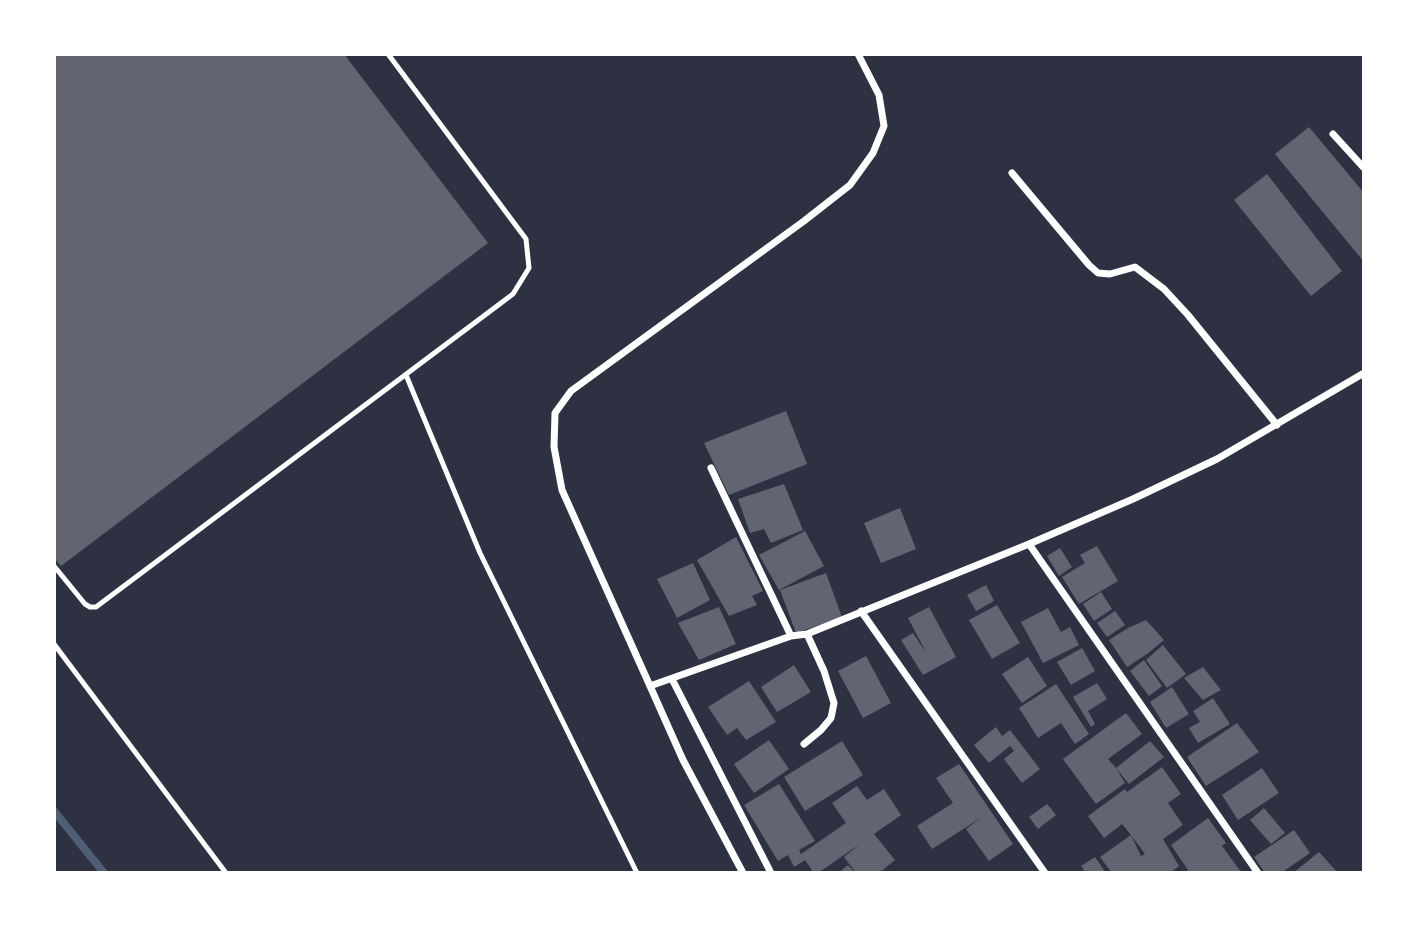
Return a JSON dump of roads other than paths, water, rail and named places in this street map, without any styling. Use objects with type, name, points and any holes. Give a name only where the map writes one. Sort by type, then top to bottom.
[{"type":"street","points":[[743,873],[683,760],[562,490],[554,447],[555,413],[570,391],[850,185],[873,153],[884,125],[879,95],[858,54]]},
{"type":"street","points":[[1333,134],[1364,168]]},
{"type":"street","points":[[1012,173],[1098,273],[1110,274],[1135,267],[1164,289],[1277,425]]},
{"type":"street","points":[[650,686],[791,636],[807,634],[1029,544],[1217,459],[1364,373]]},
{"type":"street","points":[[711,468],[791,636]]},
{"type":"street","points":[[1029,544],[1258,873]]},
{"type":"street","points":[[861,611],[1045,873]]},
{"type":"street","points":[[804,744],[831,718],[834,703],[824,671],[807,634]]},
{"type":"street","points":[[672,679],[771,873]]},
{"type":"lane","points":[[54,566],[85,604],[96,607],[513,295],[529,268],[526,239],[388,54]]},
{"type":"lane","points":[[405,375],[481,553],[637,873]]},
{"type":"lane","points":[[54,644],[226,873]]},
{"type":"waterway","points":[[54,811],[104,873]]}]
